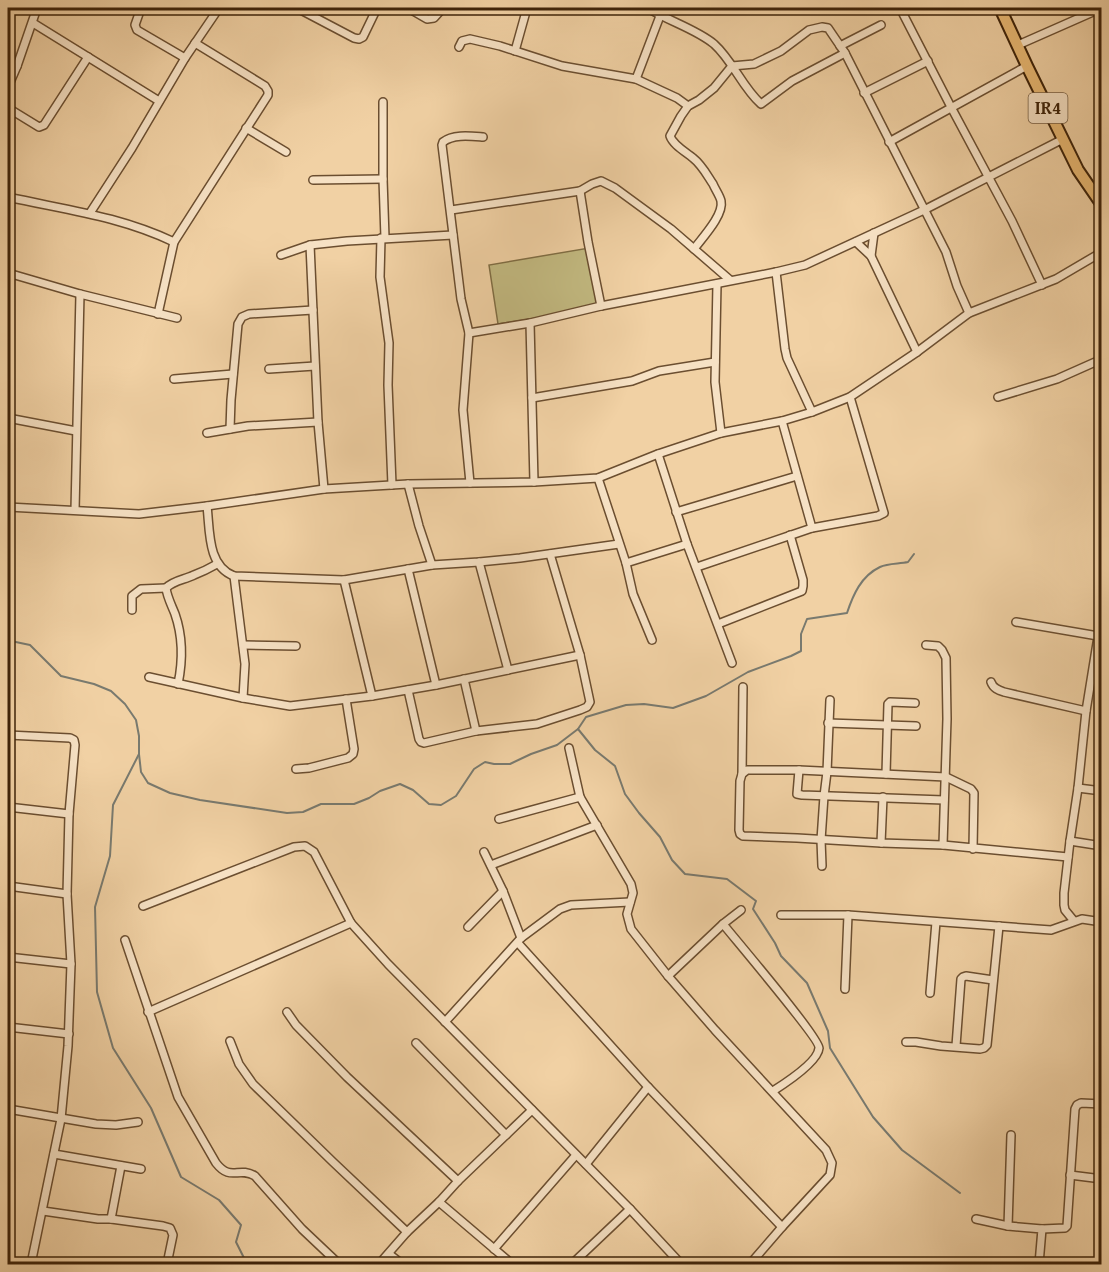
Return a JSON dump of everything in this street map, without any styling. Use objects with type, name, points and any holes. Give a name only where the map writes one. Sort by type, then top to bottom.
[{"type":"main road","name":"IR4","points":[[1000,8],[1078,170],[1101,205]]},
{"type":"street","points":[[8,87],[33,23],[36,8]]},
{"type":"street","points":[[141,8],[135,25],[137,30],[185,58]]},
{"type":"street","points":[[90,213],[132,148],[185,58],[219,8]]},
{"type":"street","points":[[297,8],[359,39],[363,37],[377,8]]},
{"type":"street","points":[[408,8],[427,19],[434,18],[443,8]]},
{"type":"street","points":[[515,51],[527,8]]},
{"type":"street","points":[[648,8],[712,42],[761,104],[792,81],[845,53]]},
{"type":"street","points":[[900,8],[1012,221],[1042,285]]},
{"type":"street","points":[[1018,45],[1099,9],[1101,19]]},
{"type":"street","points":[[636,79],[660,16]]},
{"type":"street","points":[[33,23],[159,100]]},
{"type":"street","points":[[840,46],[881,25]]},
{"type":"street","points":[[694,249],[713,224],[721,202],[709,177],[699,163],[671,140],[671,133],[681,116],[688,106],[714,88],[732,66],[754,64],[781,51],[809,30],[828,28],[845,53],[948,258],[969,313]]},
{"type":"street","points":[[459,46],[462,41],[470,39],[562,66],[636,79],[677,98],[688,106]]},
{"type":"street","points":[[158,314],[174,242],[268,95],[267,88],[195,43]]},
{"type":"street","points":[[8,108],[34,125],[39,127],[44,125],[88,57]]},
{"type":"street","points":[[864,93],[928,61]]},
{"type":"street","points":[[8,62],[17,66]]},
{"type":"street","points":[[889,142],[1027,66]]},
{"type":"street","points":[[383,102],[383,238],[380,277],[389,343],[388,385],[392,485]]},
{"type":"street","points":[[246,129],[286,152]]},
{"type":"street","points":[[470,483],[463,410],[469,333],[461,299],[443,142],[448,138],[483,136]]},
{"type":"street","points":[[469,333],[776,272],[806,264],[924,210],[1063,139]]},
{"type":"street","points":[[313,180],[383,179]]},
{"type":"street","points":[[451,210],[580,191],[597,182],[604,182],[655,217],[730,280]]},
{"type":"street","points":[[580,191],[601,306]]},
{"type":"street","points":[[8,197],[90,213],[134,225],[174,242]]},
{"type":"street","points":[[871,256],[874,233]]},
{"type":"street","points":[[281,255],[310,245],[383,238],[453,235]]},
{"type":"street","points":[[856,242],[871,256],[917,352]]},
{"type":"street","points":[[310,245],[318,422],[324,489]]},
{"type":"street","points":[[8,507],[139,514],[324,489],[598,478],[658,454],[721,434],[782,421],[850,397],[917,352],[969,313],[1056,279],[1101,252]]},
{"type":"street","points":[[776,272],[784,349],[812,412]]},
{"type":"street","points":[[8,273],[177,318]]},
{"type":"street","points":[[717,284],[715,381],[721,434]]},
{"type":"street","points":[[75,510],[80,294]]},
{"type":"street","points":[[230,429],[232,374],[238,324],[242,318],[249,314],[313,310]]},
{"type":"street","points":[[530,322],[534,482]]},
{"type":"street","points":[[998,397],[1057,380],[1101,359]]},
{"type":"street","points":[[532,398],[632,381],[659,371],[716,362]]},
{"type":"street","points":[[269,369],[315,366]]},
{"type":"street","points":[[174,379],[232,374]]},
{"type":"street","points":[[8,387],[8,418],[76,431]]},
{"type":"street","points":[[697,567],[812,528],[884,513],[850,397]]},
{"type":"street","points":[[782,421],[812,528]]},
{"type":"street","points":[[207,433],[248,426],[318,422]]},
{"type":"street","points":[[658,454],[687,544],[732,663]]},
{"type":"street","points":[[676,512],[796,476]]},
{"type":"street","points":[[598,478],[626,563],[633,594],[652,640]]},
{"type":"street","points":[[408,484],[432,566]]},
{"type":"street","points":[[207,506],[217,564],[226,573],[234,576],[344,580],[408,569],[550,554],[619,544]]},
{"type":"street","points":[[718,624],[802,591],[803,580],[790,535]]},
{"type":"street","points":[[626,563],[687,544]]},
{"type":"street","points":[[408,690],[421,742],[424,743],[476,731],[537,724],[587,707],[590,702],[580,655],[550,554]]},
{"type":"street","points":[[479,562],[508,670]]},
{"type":"street","points":[[132,610],[132,596],[141,589],[166,588],[217,564]]},
{"type":"street","points":[[408,569],[436,685]]},
{"type":"street","points":[[234,576],[245,664],[243,698]]},
{"type":"street","points":[[344,580],[372,696]]},
{"type":"street","points":[[166,588],[176,616],[182,647],[178,684]]},
{"type":"street","points":[[1074,921],[1068,915],[1064,905],[1064,893],[1086,711],[1099,642],[1101,616]]},
{"type":"street","points":[[1016,622],[1099,642]]},
{"type":"street","points":[[243,645],[296,646]]},
{"type":"street","points":[[926,645],[938,646],[946,658],[947,719],[943,845]]},
{"type":"street","points":[[149,677],[290,706],[408,690],[580,655]]},
{"type":"street","points":[[464,679],[476,731]]},
{"type":"street","points":[[991,682],[997,690],[1086,711]]},
{"type":"street","points":[[743,687],[740,781],[740,834],[743,836],[943,845],[1068,857]]},
{"type":"street","points":[[296,769],[339,761],[353,754],[346,699]]},
{"type":"street","points":[[822,866],[821,840],[830,700]]},
{"type":"street","points":[[886,774],[889,703],[915,703]]},
{"type":"street","points":[[828,723],[916,726]]},
{"type":"street","points":[[8,735],[75,740],[69,814],[67,894],[71,964],[69,1034],[61,1119],[31,1264]]},
{"type":"street","points":[[569,748],[580,797],[631,884],[633,893],[627,914],[631,929],[715,1030],[826,1150],[832,1163],[830,1174],[750,1264]]},
{"type":"street","points":[[742,774],[747,770],[799,770],[946,777],[971,789],[974,793],[972,849]]},
{"type":"street","points":[[799,770],[797,794],[944,800]]},
{"type":"street","points":[[1078,788],[1101,791]]},
{"type":"street","points":[[499,819],[580,797]]},
{"type":"street","points":[[881,843],[883,797]]},
{"type":"street","points":[[8,807],[69,814]]},
{"type":"street","points":[[490,865],[597,825]]},
{"type":"street","points":[[1070,841],[1101,846]]},
{"type":"street","points":[[143,906],[294,847],[305,846],[314,852],[351,923],[388,964],[630,1209],[681,1264]]},
{"type":"street","points":[[484,852],[504,891],[520,940],[648,1087],[782,1227]]},
{"type":"street","points":[[8,886],[67,894]]},
{"type":"street","points":[[468,927],[504,891]]},
{"type":"street","points":[[445,1022],[520,940],[560,909],[571,905],[630,902]]},
{"type":"street","points":[[668,976],[741,910]]},
{"type":"street","points":[[781,915],[848,915],[1051,930],[1082,919],[1101,922]]},
{"type":"street","points":[[845,989],[848,915]]},
{"type":"street","points":[[930,993],[936,922]]},
{"type":"street","points":[[148,1012],[351,923]]},
{"type":"street","points":[[723,924],[818,1043],[818,1050],[812,1060],[773,1092]]},
{"type":"street","points":[[906,1042],[980,1049],[987,1045],[999,926]]},
{"type":"street","points":[[124,940],[178,1097],[216,1163],[221,1170],[227,1173],[249,1173],[255,1176],[302,1229],[339,1264]]},
{"type":"street","points":[[8,957],[71,964]]},
{"type":"street","points":[[956,1046],[961,979],[966,976],[993,980]]},
{"type":"street","points":[[287,1012],[347,1077],[458,1181]]},
{"type":"street","points":[[8,1027],[69,1034]]},
{"type":"street","points":[[230,1041],[239,1064],[253,1084],[407,1233]]},
{"type":"street","points":[[416,1043],[506,1135]]},
{"type":"street","points":[[585,1164],[648,1087]]},
{"type":"street","points":[[976,1219],[1008,1226],[1042,1229],[1065,1228],[1067,1226],[1075,1109],[1081,1103],[1101,1104]]},
{"type":"street","points":[[8,1109],[96,1124],[116,1125],[138,1122]]},
{"type":"street","points":[[379,1264],[458,1181],[532,1110]]},
{"type":"street","points":[[1008,1226],[1011,1135]]},
{"type":"street","points":[[54,1154],[141,1169]]},
{"type":"street","points":[[494,1249],[576,1155]]},
{"type":"street","points":[[111,1219],[121,1166]]},
{"type":"street","points":[[1070,1175],[1101,1179]]},
{"type":"street","points":[[439,1202],[512,1264]]},
{"type":"street","points":[[572,1264],[630,1209]]},
{"type":"street","points":[[43,1211],[170,1228],[173,1235],[167,1264]]},
{"type":"street","points":[[1039,1264],[1042,1229]]},
{"type":"street","points":[[389,1254],[402,1264]]},
{"type":"shaded area","points":[[589,248],[598,308],[498,324],[489,265]]},
{"type":"waterway","points":[[8,641],[30,645],[61,676],[94,684],[111,691],[125,704],[136,720],[141,772],[148,783],[170,793],[200,800],[287,813],[303,812],[321,804],[354,804],[400,784],[413,790],[429,804],[441,805],[456,796],[474,769],[485,762],[510,764],[557,745],[578,729],[586,717],[626,705],[644,704],[673,708],[706,696],[748,672],[801,651],[801,634],[807,619],[847,613],[855,593],[868,575],[883,566],[908,562],[914,554]]},
{"type":"waterway","points":[[578,729],[595,750],[615,766],[625,794],[660,837],[672,860],[685,874],[727,879],[756,901],[753,909],[781,956],[807,983],[828,1031],[830,1048],[873,1117],[902,1150],[960,1193]]},
{"type":"waterway","points":[[139,754],[113,805],[110,856],[95,907],[97,992],[113,1048],[151,1108],[181,1177],[219,1200],[241,1225],[236,1242],[247,1264]]}]
